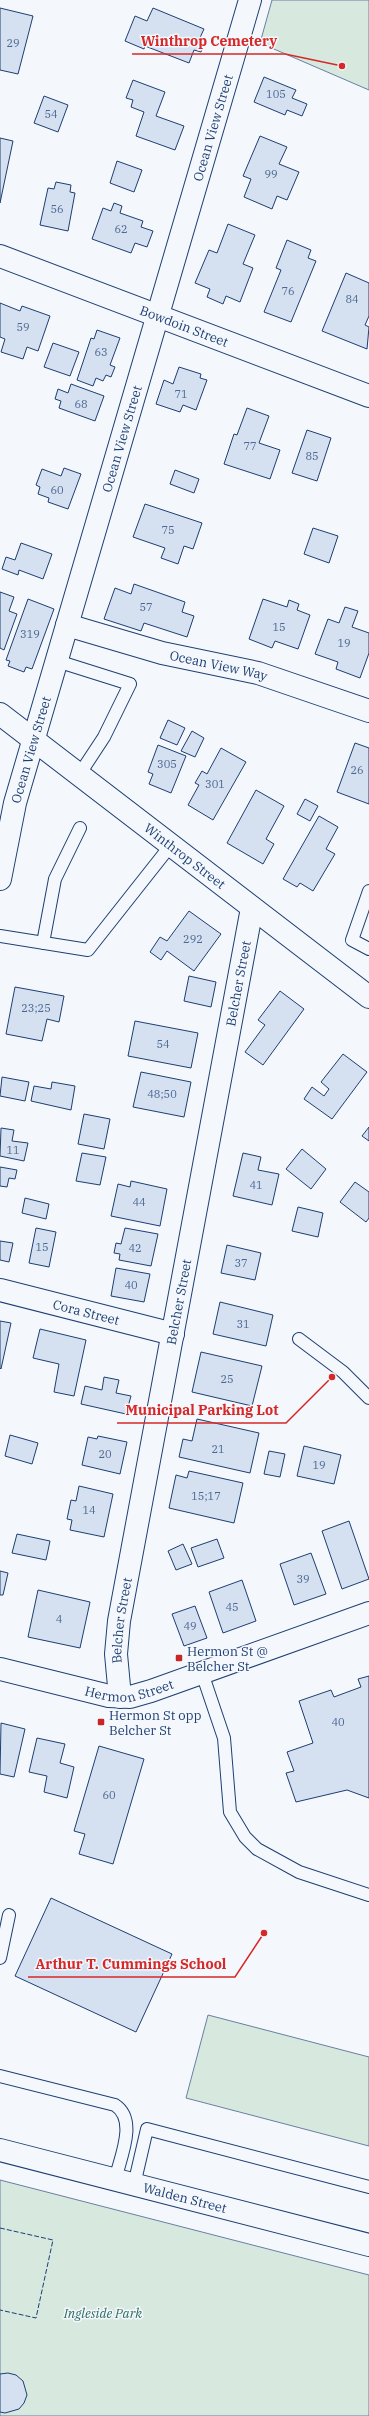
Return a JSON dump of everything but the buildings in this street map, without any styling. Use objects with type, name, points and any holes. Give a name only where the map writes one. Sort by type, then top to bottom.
[{"type":"street","name":"Ocean View Street","points":[[0,879],[15,803],[250,0]]},
{"type":"street","name":"Bowdoin Street","points":[[0,256],[369,396]]},
{"type":"street","name":"Ocean View Way","points":[[67,625],[162,653],[258,673],[369,711]]},
{"type":"street","name":"Winthrop Street","points":[[0,714],[252,908],[368,995]]},
{"type":"street","name":"Belcher Street","points":[[120,1697],[116,1654],[119,1621],[252,908]]},
{"type":"street","name":"Cora Street","points":[[0,1290],[173,1334]]},
{"type":"street","name":"Hermon Street","points":[[0,1669],[120,1697],[140,1695],[369,1613]]},
{"type":"street","name":"Walden Street","points":[[0,2150],[369,2245]]},
{"type":"lane","points":[[57,661],[130,684],[104,737],[79,775]]},
{"type":"lane","points":[[43,943],[55,878],[80,828]]},
{"type":"lane","points":[[0,936],[88,950],[171,845]]},
{"type":"lane","points":[[369,891],[352,940],[369,949]]},
{"type":"lane","points":[[299,1339],[342,1372],[369,1398]]},
{"type":"lane","points":[[202,1673],[224,1738],[230,1812],[245,1837],[257,1849],[299,1872],[369,1895]]},
{"type":"lane","points":[[0,1958],[9,1914]]},
{"type":"lane","points":[[0,2076],[115,2105],[122,2110],[126,2118],[127,2128],[125,2182]]},
{"type":"lane","points":[[125,2182],[148,2129],[369,2187]]},
{"type":"green space","points":[[272,0],[369,0],[369,90],[260,43]]},
{"type":"green space","points":[[208,2015],[369,2057],[369,2146],[186,2098]]},
{"type":"green space","name":"Ingleside Park","points":[[0,2180],[369,2275],[369,2416],[0,2416]]},
{"type":"fence","points":[[0,2228],[53,2240],[36,2318],[0,2310]]},
{"type":"place","name":"Winthrop Cemetery","points":[[342,66]]},
{"type":"place","name":"Municipal Parking Lot","points":[[332,1377]]},
{"type":"place","name":"Hermon St @ Belcher St","points":[[179,1658]]},
{"type":"place","name":"Hermon St opp Belcher St","points":[[101,1722]]},
{"type":"place","name":"Arthur T. Cummings School","points":[[264,1933]]}]
